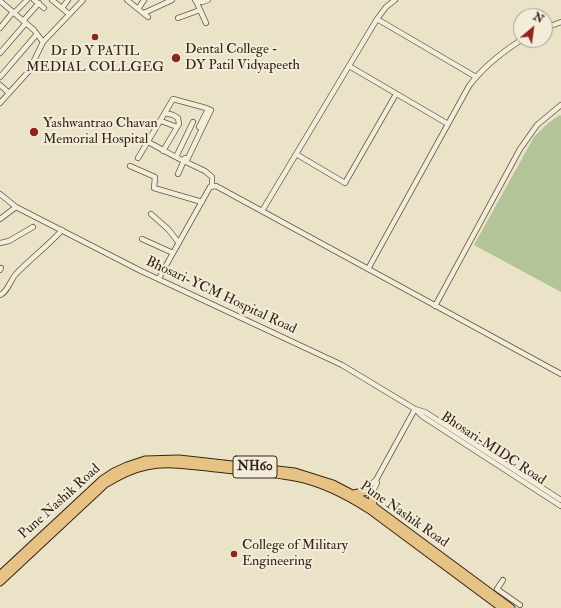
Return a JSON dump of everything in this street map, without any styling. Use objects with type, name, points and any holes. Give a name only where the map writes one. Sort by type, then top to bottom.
[{"type":"highway","name":"Pune Nashik Road","points":[[0,582],[23,557],[102,480],[114,472],[145,460],[179,459],[295,472],[320,479],[354,494],[502,608]]},
{"type":"highway","name":"Pune Nashik Road","points":[[0,575],[23,557],[105,484],[129,471],[146,466],[179,464],[294,477],[325,486],[365,503],[511,608]]},
{"type":"highway","points":[[354,494],[369,492],[365,503]]},
{"type":"street","points":[[0,28],[27,0]]},
{"type":"street","points":[[52,0],[70,14]]},
{"type":"street","points":[[62,8],[68,0]]},
{"type":"street","points":[[0,103],[29,71],[44,42],[83,0]]},
{"type":"street","points":[[127,0],[148,17]]},
{"type":"street","points":[[138,8],[144,0]]},
{"type":"street","points":[[144,13],[172,0]]},
{"type":"street","points":[[195,0],[202,2],[208,0]]},
{"type":"street","points":[[195,0],[206,24]]},
{"type":"street","points":[[262,211],[377,19],[386,7],[395,0]]},
{"type":"street","points":[[0,2],[24,22],[44,42]]},
{"type":"street","points":[[0,53],[24,22],[37,2],[44,8]]},
{"type":"street","points":[[178,18],[200,10]]},
{"type":"street","points":[[377,19],[476,77]]},
{"type":"street","points":[[0,77],[37,34]]},
{"type":"street","points":[[368,269],[462,98],[476,77],[504,51],[513,45]]},
{"type":"street","points":[[349,66],[448,124]]},
{"type":"street","points":[[0,85],[9,93]]},
{"type":"street","points":[[296,154],[345,183],[396,94]]},
{"type":"street","points":[[138,158],[173,99],[211,110],[179,175]]},
{"type":"street","points":[[436,306],[523,145],[537,125],[561,105]]},
{"type":"street","points":[[163,151],[179,124],[178,118],[165,113]]},
{"type":"street","points":[[161,121],[177,127]]},
{"type":"street","points":[[176,157],[193,122]]},
{"type":"street","points":[[148,142],[163,151],[205,171],[212,177],[212,186],[210,187],[159,278]]},
{"type":"street","points":[[130,166],[155,177],[154,188],[202,202]]},
{"type":"street","points":[[212,186],[218,187],[561,374]]},
{"type":"street","name":"Bhosari-YCM Hospital Road","points":[[0,194],[16,207],[141,271],[159,278],[342,364],[415,409]]},
{"type":"street","points":[[0,219],[16,207]]},
{"type":"street","points":[[151,214],[168,229],[179,244]]},
{"type":"street","points":[[0,243],[9,241],[33,227]]},
{"type":"street","points":[[0,296],[4,294],[16,274],[62,230]]},
{"type":"street","points":[[142,239],[173,253]]},
{"type":"street","points":[[365,503],[369,492],[377,483],[376,480],[415,409]]},
{"type":"street","name":"Bhosari-MIDC Road","points":[[415,409],[425,412],[561,500]]},
{"type":"street","name":"Bhosari-MIDC Road","points":[[415,409],[422,416],[561,506]]},
{"type":"street","points":[[503,580],[497,589],[520,605]]},
{"type":"green space","points":[[560,115],[561,292],[474,245],[534,137],[548,123]]},
{"type":"place","name":"Dr D Y PATIL MEDIAL COLLGEG","points":[[95,37]]},
{"type":"place","name":"Dental College - DY Patil Vidyapeeth","points":[[176,58]]},
{"type":"place","name":"Yashwantrao Chavan Memorial Hospital","points":[[34,132]]},
{"type":"place","name":"College of Military Engineering","points":[[234,554]]}]
